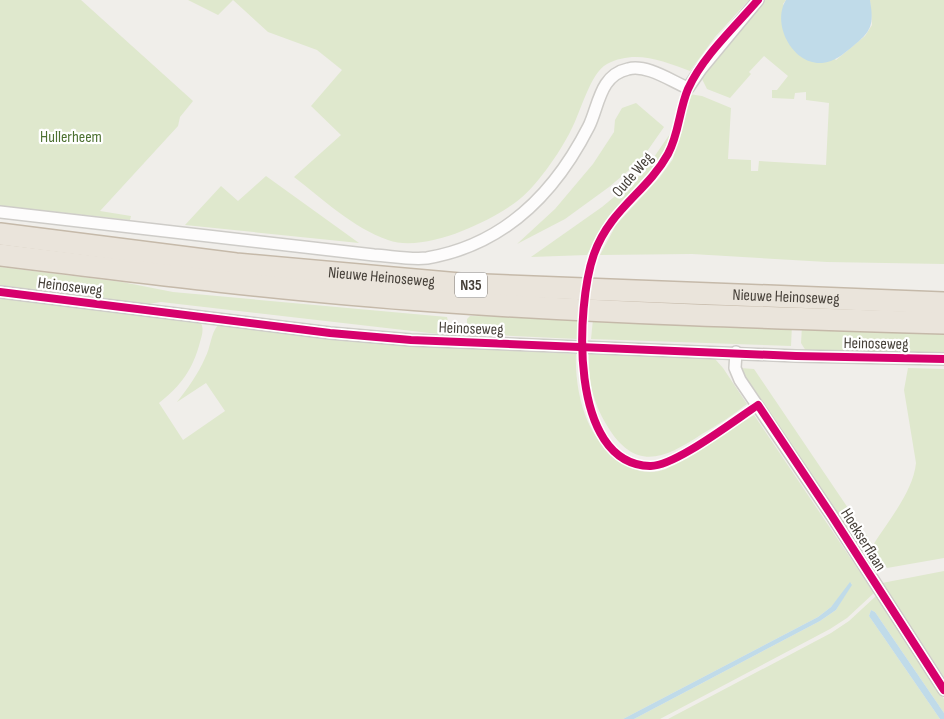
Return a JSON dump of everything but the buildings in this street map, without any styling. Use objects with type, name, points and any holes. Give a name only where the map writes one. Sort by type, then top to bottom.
[{"type":"highway","name":"Nieuwe Heinoseweg","points":[[0,234],[236,264],[460,284],[944,303]]},
{"type":"highway","name":"Nieuwe Heinoseweg","points":[[0,255],[274,288],[434,301],[552,309],[944,323]]},
{"type":"street","points":[[0,212],[374,256],[426,258],[458,250],[492,235],[527,211],[552,187],[573,157],[590,123],[603,88],[617,73],[628,68],[640,68],[688,88],[701,68],[758,0]]},
{"type":"street","name":"Heinoseweg","points":[[0,292],[339,334],[462,342],[944,359]]},
{"type":"street","name":"Hoekserflaan","points":[[736,352],[736,368],[740,380],[832,516],[944,690]]},
{"type":"green space","name":"Hullerheem","points":[[0,0],[81,0],[193,101],[180,117],[178,126],[100,211],[131,216],[130,220],[0,206]]},
{"type":"green space","points":[[188,0],[233,0],[218,15]]},
{"type":"green space","points":[[233,0],[749,0],[715,37],[690,71],[659,60],[638,57],[617,60],[601,69],[595,76],[586,94],[567,139],[539,179],[516,202],[489,219],[455,234],[437,239],[403,243],[375,235],[351,221],[294,177],[341,135],[311,106],[342,70],[317,50],[268,32]]},
{"type":"green space","points":[[764,0],[786,0],[783,4],[836,60],[865,36],[872,25],[870,0],[944,0],[944,264],[827,262],[692,254],[600,255],[616,225],[660,177],[673,159],[689,94],[702,96],[731,108],[728,159],[751,160],[751,171],[758,171],[759,161],[826,165],[829,103],[806,100],[806,92],[795,93],[794,99],[772,98],[772,90],[777,90],[788,76],[764,56],[749,72],[751,74],[730,98],[707,89],[702,79],[703,73],[744,20]]},
{"type":"green space","points":[[636,103],[664,127],[641,160],[609,187],[565,219],[517,244],[555,209],[593,164],[614,132],[615,120],[622,108]]},
{"type":"green space","points":[[672,131],[662,155],[605,221],[587,255],[531,257],[602,207],[643,173]]},
{"type":"green space","points":[[266,176],[359,243],[185,225],[221,186],[238,201]]},
{"type":"green space","points":[[0,267],[122,282],[173,292],[447,317],[450,331],[447,335],[161,302],[142,305],[0,288]]},
{"type":"green space","points":[[0,298],[201,323],[203,330],[190,369],[174,390],[159,403],[183,440],[225,411],[206,383],[177,402],[199,370],[218,325],[355,341],[576,354],[578,388],[588,422],[601,443],[610,453],[630,467],[654,472],[666,469],[754,415],[874,593],[847,618],[830,629],[660,719],[634,719],[820,621],[836,610],[852,583],[831,607],[818,617],[623,719],[0,719]]},
{"type":"green space","points":[[470,316],[579,318],[577,339],[472,334],[467,327],[467,319]]},
{"type":"green space","points":[[593,319],[792,325],[791,346],[591,339]]},
{"type":"green space","points":[[802,326],[944,330],[944,355],[806,351],[801,343]]},
{"type":"green space","points":[[589,354],[715,359],[747,404],[675,450],[651,457],[639,455],[628,450],[617,440],[602,416],[590,382]]},
{"type":"green space","points":[[740,368],[754,369],[873,545],[899,506],[914,474],[916,463],[904,390],[908,368],[944,369],[944,558],[887,568],[881,560],[870,566],[753,392]]},
{"type":"green space","points":[[944,571],[944,677],[882,583]]},
{"type":"green space","points":[[876,596],[944,699],[944,713],[875,612],[871,610],[869,616],[940,719],[668,719],[831,633],[849,621]]},
{"type":"water","points":[[786,0],[870,0],[872,16],[870,27],[868,32],[859,41],[838,57],[822,63],[812,62],[794,50],[783,31],[781,20]]},
{"type":"water","points":[[850,582],[852,585],[836,610],[820,621],[634,719],[623,719],[818,617],[831,607]]},
{"type":"water","points":[[871,610],[875,612],[944,713],[944,719],[940,719],[869,616]]},
{"type":"cycle path","name":"Oude Weg","points":[[758,0],[720,43],[694,77],[688,89],[668,154],[650,179],[609,225],[594,254],[588,278],[582,343],[584,378],[592,411],[604,439],[623,458],[650,466],[661,464],[689,451],[758,405],[944,690]]},
{"type":"cycle path","points":[[0,292],[330,333],[411,340],[796,356],[944,359]]}]
